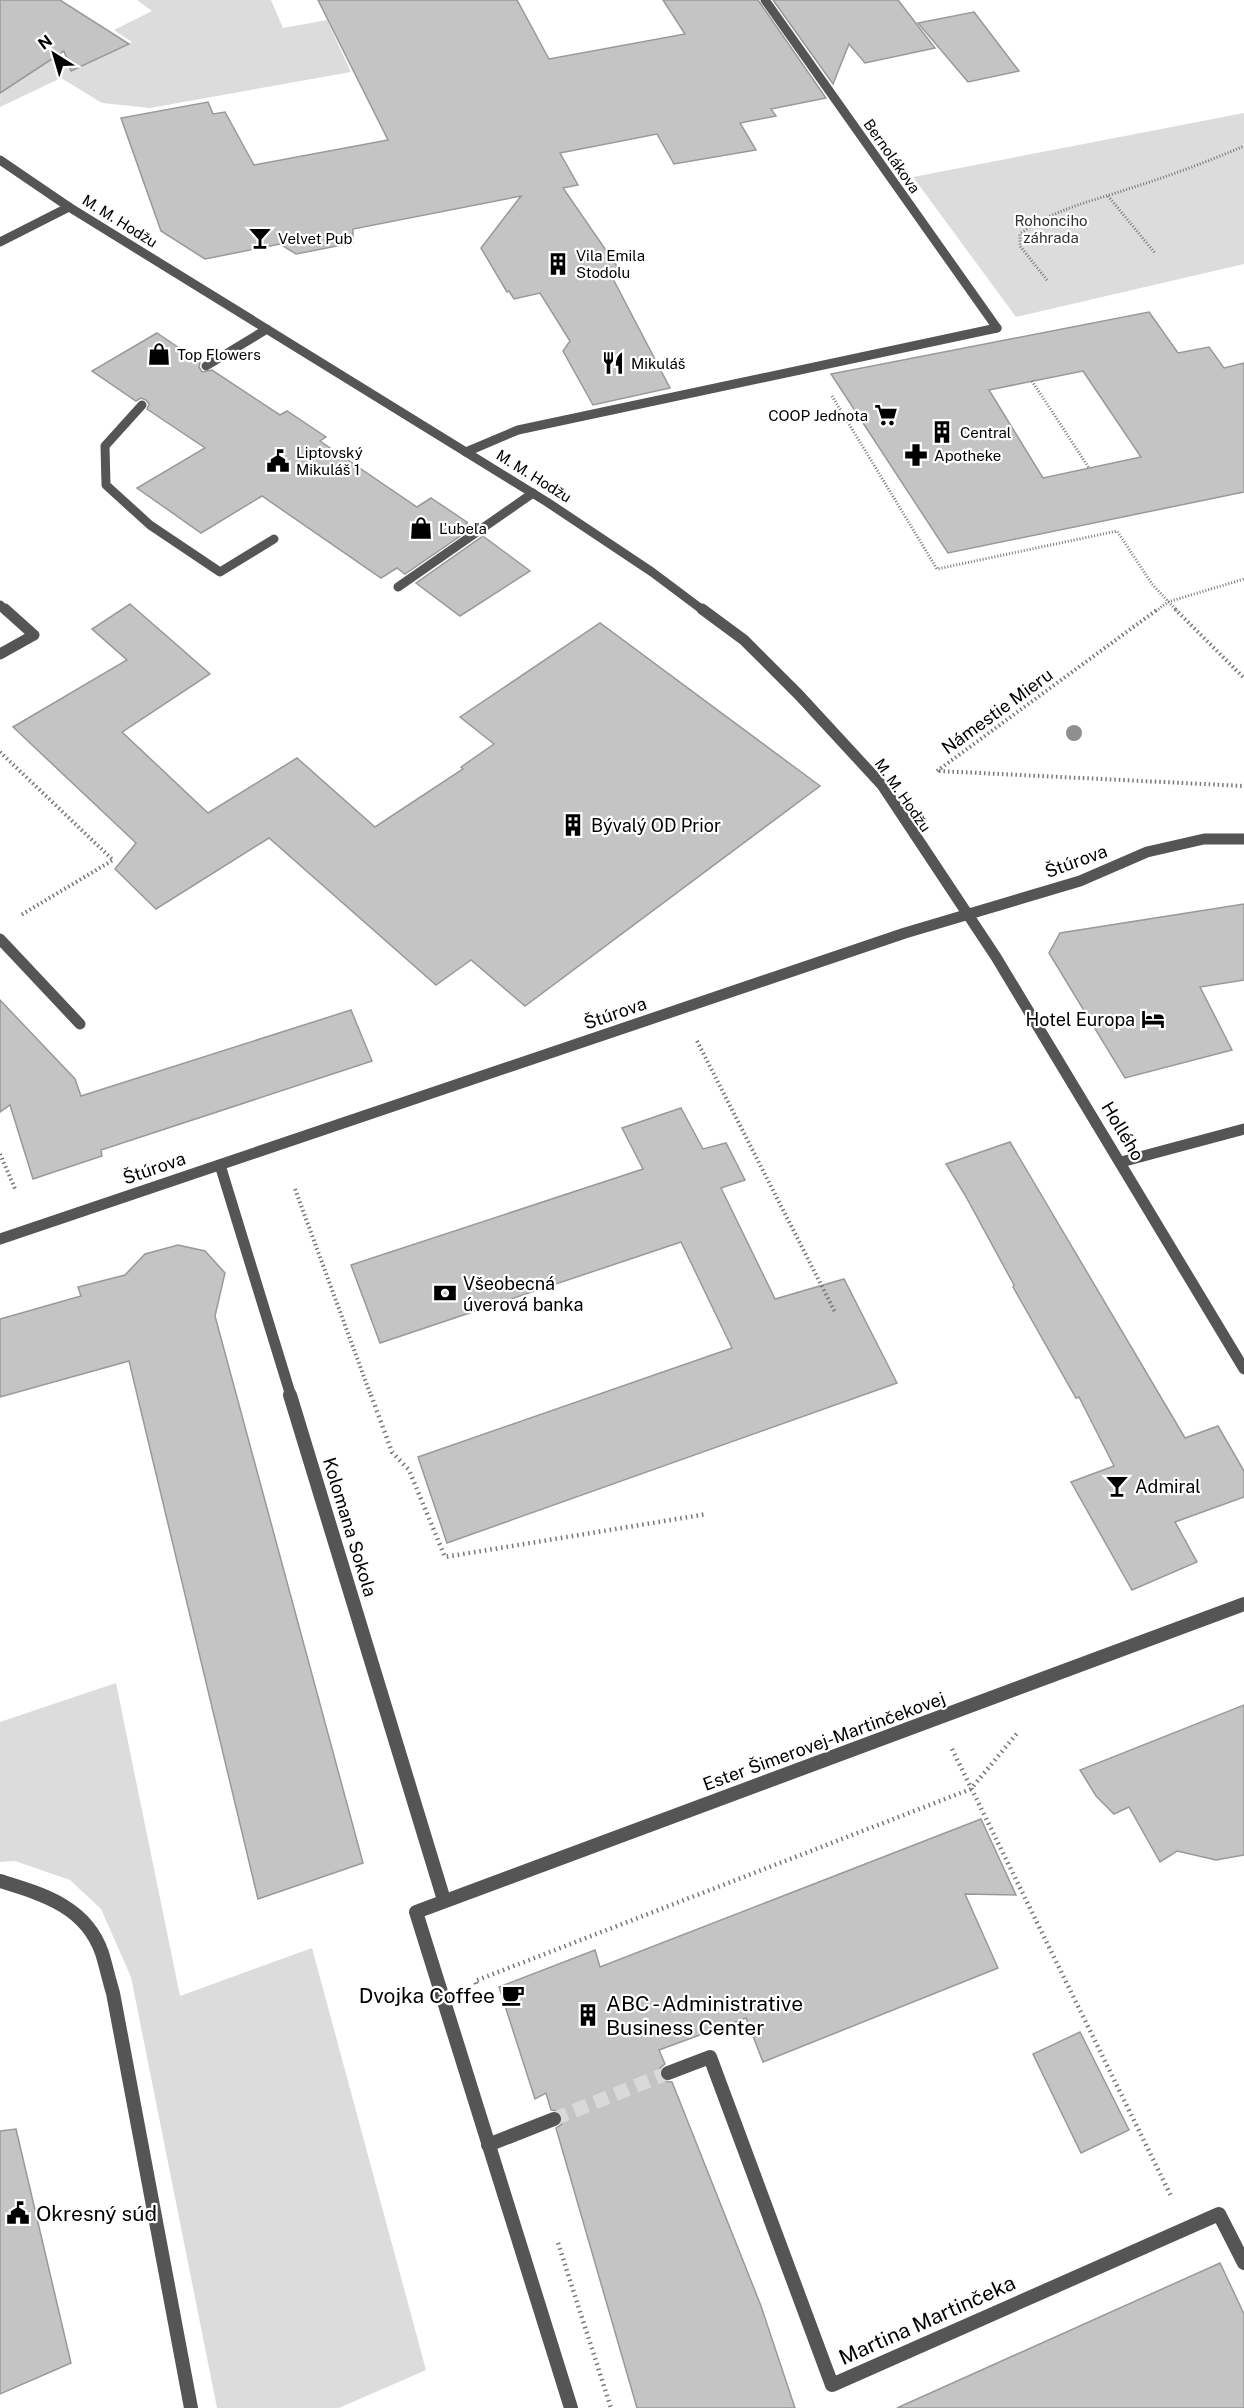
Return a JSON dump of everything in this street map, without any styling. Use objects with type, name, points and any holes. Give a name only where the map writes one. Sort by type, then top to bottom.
[{"type":"street","name":"Bernolákova","points":[[765,0],[996,328],[814,368]]},
{"type":"street","name":"M. M. Hodžu","points":[[0,160],[69,207],[533,493],[652,572],[744,640],[799,694],[882,785],[935,868],[968,913]]},
{"type":"street","points":[[0,242],[69,207]]},
{"type":"street","points":[[206,366],[267,329]]},
{"type":"street","points":[[466,452],[518,430],[814,368]]},
{"type":"street","points":[[142,405],[105,446],[106,485],[150,525],[220,572],[274,539]]},
{"type":"street","points":[[398,587],[533,493]]},
{"type":"street","points":[[0,605],[34,635],[0,654]]},
{"type":"street","name":"Štúrova","points":[[0,1239],[968,913],[1080,881],[1147,852],[1204,839],[1244,839]]},
{"type":"street","name":"Hollého","points":[[968,913],[1121,1162],[1244,1370]]},
{"type":"street","points":[[0,939],[80,1024]]},
{"type":"street","points":[[1121,1162],[1244,1129]]},
{"type":"street","name":"Kolomana Sokola","points":[[220,1165],[444,1900]]},
{"type":"street","name":"Ester Šimerovej-Martinčekovej","points":[[488,2145],[416,1912],[1244,1604]]},
{"type":"street","points":[[0,1881],[50,1897],[80,1917],[101,1950],[113,1993],[191,2408]]},
{"type":"street","name":"Martina Martinčeka","points":[[668,2073],[710,2057],[832,2385],[1219,2214],[1244,2263]]},
{"type":"street","points":[[554,2119],[488,2145],[571,2408]]},
{"type":"path","points":[[1047,280],[1020,246],[1020,234],[1035,221],[1065,209],[1197,167],[1244,146]]},
{"type":"path","points":[[1108,196],[1155,253]]},
{"type":"path","points":[[814,368],[937,569],[1117,531],[1152,584],[1167,602],[1244,678]]},
{"type":"path","points":[[1032,381],[1089,468]]},
{"type":"path","name":"Námestie Mieru","points":[[1244,579],[1167,602],[938,771],[1244,786]]},
{"type":"path","points":[[0,752],[113,860],[21,916]]},
{"type":"path","points":[[696,1041],[835,1312]]},
{"type":"path","points":[[0,1154],[16,1191]]},
{"type":"path","points":[[295,1189],[392,1452],[409,1470],[445,1557],[707,1514]]},
{"type":"path","points":[[937,1719],[1186,2228]]},
{"type":"path","points":[[479,1991],[475,1981],[971,1789],[1018,1732]]},
{"type":"path","points":[[555,2231],[611,2408]]},
{"type":"green space","points":[[137,0],[271,0],[283,28],[327,20],[351,72],[150,108],[102,103],[61,78],[0,107],[0,89],[12,86],[50,58],[74,70],[132,42],[114,30],[152,11]]},
{"type":"green space","name":"Rohonciho záhrada","points":[[1244,113],[1244,264],[1016,317],[913,177]]},
{"type":"green space","points":[[116,1683],[180,1996],[312,1948],[426,2370],[339,2408],[217,2408],[131,1977],[101,1909],[70,1880],[15,1861],[0,1862],[0,1722]]},
{"type":"building","points":[[0,0],[60,0],[129,44],[71,71],[64,51],[0,93]]},
{"type":"building","points":[[318,0],[517,0],[549,59],[685,34],[663,0],[758,0],[826,98],[771,109],[776,116],[740,123],[756,150],[674,164],[657,134],[560,153],[578,185],[563,188],[621,272],[611,275],[670,388],[593,405],[563,351],[570,341],[540,293],[514,299],[509,291],[507,292],[481,248],[521,196],[353,229],[353,243],[296,254],[280,244],[205,259],[161,231],[121,118],[208,102],[213,114],[225,112],[254,165],[388,140]]},
{"type":"building","points":[[773,0],[898,0],[935,48],[865,63],[849,44],[833,84]]},
{"type":"building","points":[[974,12],[1019,71],[968,82],[918,23]]},
{"type":"building","name":"Central","points":[[1149,312],[1178,353],[1209,347],[1224,368],[1244,363],[1244,492],[948,553],[831,374]],"holes":[[[1083,371],[1141,457],[1043,478],[989,390]]]},
{"type":"building","name":"Liptovský Mikuláš 1","points":[[157,333],[200,362],[199,367],[202,372],[212,370],[280,415],[287,411],[326,437],[320,441],[417,507],[431,498],[467,522],[472,528],[405,574],[397,568],[381,578],[262,496],[201,533],[137,488],[205,448],[147,409],[149,404],[146,400],[141,398],[136,401],[92,371]]},
{"type":"building","points":[[483,536],[530,571],[460,616],[416,583]]},
{"type":"building","name":"Bývalý OD Prior","points":[[130,604],[210,674],[122,732],[208,813],[297,758],[375,827],[463,769],[461,767],[494,744],[460,717],[600,623],[820,786],[525,1006],[471,960],[436,985],[269,838],[156,909],[115,869],[136,843],[13,727],[127,660],[92,629]]},
{"type":"building","name":"Hotel Europa","points":[[1244,904],[1244,980],[1200,987],[1232,1050],[1125,1078],[1049,953],[1060,933]]},
{"type":"building","points":[[0,1000],[75,1079],[81,1096],[351,1010],[372,1061],[101,1150],[102,1156],[33,1179],[10,1105],[0,1112]]},
{"type":"building","name":"Všeobecná úverová banka","points":[[681,1108],[703,1149],[726,1143],[745,1180],[721,1188],[775,1299],[844,1279],[897,1383],[447,1543],[418,1457],[732,1348],[681,1242],[380,1343],[351,1265],[643,1169],[622,1128]]},
{"type":"building","points":[[1010,1142],[1185,1438],[1218,1426],[1244,1471],[1244,1497],[1175,1522],[1197,1562],[1132,1590],[1071,1482],[1114,1466],[1079,1397],[1076,1398],[946,1164]]},
{"type":"building","points":[[178,1245],[205,1251],[225,1273],[215,1316],[363,1863],[258,1899],[129,1361],[0,1397],[0,1319],[81,1296],[78,1287],[125,1275],[145,1254]]},
{"type":"building","points":[[1244,1705],[1244,1855],[1216,1860],[1177,1851],[1160,1862],[1129,1807],[1114,1814],[1096,1796],[1080,1770]]},
{"type":"building","points":[[981,1819],[1016,1895],[965,1894],[998,1968],[763,2062],[746,2018],[659,2050],[665,2064],[660,2068],[659,2076],[663,2081],[672,2082],[761,2306],[795,2408],[637,2408],[556,2128],[562,2124],[563,2116],[559,2111],[551,2110],[546,2093],[535,2099],[499,1987],[595,1950],[600,1967]]},
{"type":"building","points":[[1080,2032],[1129,2130],[1081,2153],[1033,2054]]},
{"type":"building","name":"Okresný súd","points":[[16,2129],[71,2363],[0,2394],[0,2131]]},
{"type":"building","points":[[1220,2263],[1244,2314],[1244,2408],[897,2408]]},
{"type":"tunnel","points":[[554,2119],[668,2073]]},
{"type":"place","name":"Velvet Pub","points":[[260,238]]},
{"type":"place","name":"Vila Emila Stodolu","points":[[558,264]]},
{"type":"place","name":"Top Flowers","points":[[159,354]]},
{"type":"place","name":"Mikuláš","points":[[613,363]]},
{"type":"place","name":"COOP Jednota","points":[[886,415]]},
{"type":"place","name":"Central","points":[[942,432]]},
{"type":"place","name":"Apotheke","points":[[916,455]]},
{"type":"place","name":"Liptovský Mikuláš 1","points":[[278,461]]},
{"type":"place","name":"Ľubeľa","points":[[421,528]]},
{"type":"place","name":"Bývalý OD Prior","points":[[573,825]]},
{"type":"place","name":"Hotel Europa","points":[[1153,1019]]},
{"type":"place","name":"Všeobecná úverová banka","points":[[445,1293]]},
{"type":"place","name":"Admiral","points":[[1117,1486]]},
{"type":"place","name":"Dvojka Coffee","points":[[513,1995]]},
{"type":"place","name":"ABC - Administrative Business Center","points":[[588,2015]]},
{"type":"place","name":"Okresný súd","points":[[18,2213]]}]
